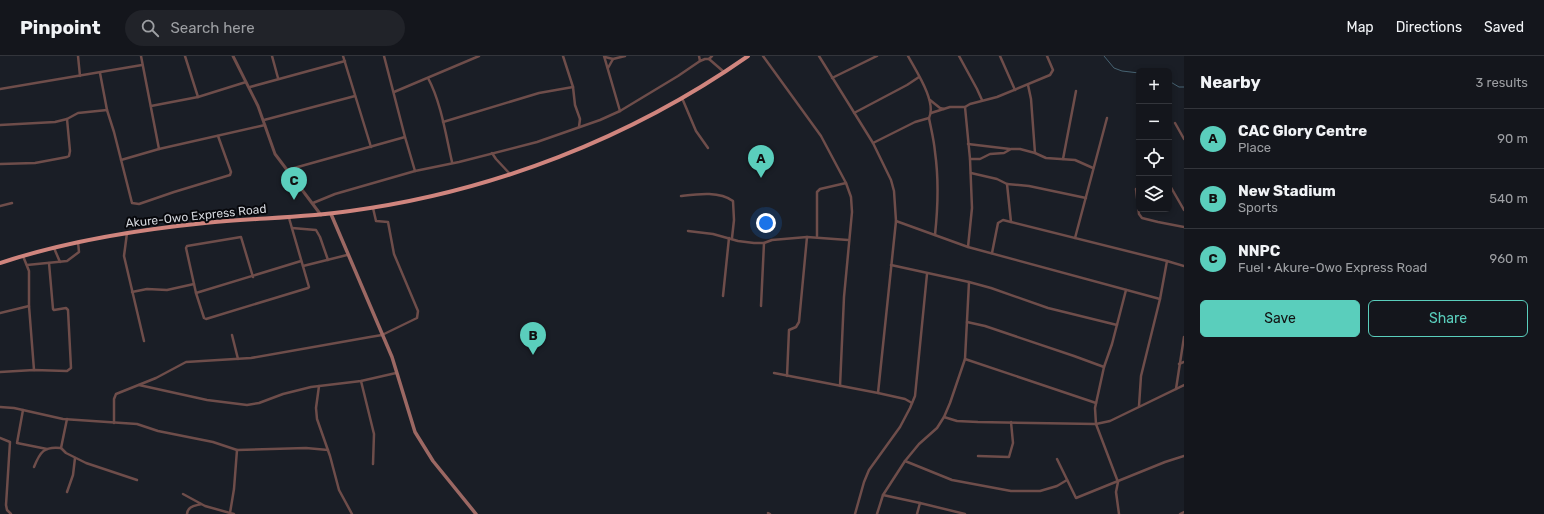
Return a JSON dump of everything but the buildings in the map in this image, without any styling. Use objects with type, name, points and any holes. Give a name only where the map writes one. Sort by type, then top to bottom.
[{"type":"highway","name":"Akure-Owo Express Road","points":[[0,263],[23,255],[78,242],[127,233],[206,223],[331,214],[373,208],[435,195],[510,174],[613,133],[682,97],[748,56]]},
{"type":"main road","points":[[331,214],[382,335],[418,438],[476,514]]},
{"type":"street","points":[[78,56],[80,76]]},
{"type":"street","points":[[141,56],[159,149]]},
{"type":"street","points":[[185,56],[198,97]]},
{"type":"street","points":[[233,56],[250,87],[266,125],[272,147],[287,171],[321,215]]},
{"type":"street","points":[[272,56],[278,78]]},
{"type":"street","points":[[343,56],[371,147]]},
{"type":"street","points":[[384,56],[415,170]]},
{"type":"street","points":[[394,92],[479,56]]},
{"type":"street","points":[[563,56],[573,87],[575,105],[580,119],[579,127]]},
{"type":"street","points":[[604,57],[613,59],[625,56]]},
{"type":"street","points":[[699,56],[700,61]]},
{"type":"street","points":[[313,203],[335,194],[415,170],[537,142],[600,120],[620,111],[700,61],[708,59],[712,56]]},
{"type":"street","points":[[763,56],[821,136],[852,196],[844,297],[840,386]]},
{"type":"street","points":[[819,56],[873,143],[891,180],[894,191],[896,221],[878,393]]},
{"type":"street","points":[[832,78],[877,56]]},
{"type":"street","points":[[908,56],[930,99],[940,108],[945,109]]},
{"type":"street","points":[[959,56],[982,100]]},
{"type":"street","points":[[1000,56],[1015,90]]},
{"type":"street","points":[[931,113],[954,107],[965,107],[982,100],[1006,94],[1050,76],[1052,73],[1052,66],[1047,56]]},
{"type":"street","points":[[604,57],[620,111]]},
{"type":"street","points":[[608,68],[613,59]]},
{"type":"street","points":[[708,59],[724,72]]},
{"type":"street","points":[[250,87],[278,78],[345,61]]},
{"type":"street","points":[[0,89],[38,81],[100,73],[142,65]]},
{"type":"street","points":[[100,73],[107,110],[131,201],[135,204],[230,175],[231,172],[218,136]]},
{"type":"street","points":[[854,113],[919,77]]},
{"type":"street","points":[[428,78],[432,85],[443,122],[452,162]]},
{"type":"street","points":[[151,106],[198,97],[246,82]]},
{"type":"street","points":[[1028,85],[1031,99],[1036,153]]},
{"type":"street","points":[[443,122],[539,93],[573,87]]},
{"type":"street","points":[[1063,159],[1076,91]]},
{"type":"street","points":[[264,120],[355,96]]},
{"type":"street","points":[[682,97],[696,131],[708,148]]},
{"type":"street","points":[[873,143],[915,122],[928,118],[931,113],[930,99]]},
{"type":"street","points":[[965,107],[971,173],[972,216],[968,247]]},
{"type":"street","points":[[0,125],[44,124],[67,119],[78,113],[107,110]]},
{"type":"street","points":[[928,118],[935,151],[938,177],[938,206],[935,235]]},
{"type":"street","points":[[1075,238],[1107,118]]},
{"type":"street","points":[[0,164],[35,163],[69,156],[70,151],[67,119]]},
{"type":"street","points":[[1175,122],[1184,139]]},
{"type":"street","points":[[121,160],[159,149],[266,125]]},
{"type":"street","points":[[287,171],[405,137]]},
{"type":"street","points":[[968,144],[1020,150],[1036,153],[1046,158],[1075,160],[1093,168]]},
{"type":"street","points":[[970,159],[980,159],[990,154],[1004,153],[1010,149]]},
{"type":"street","points":[[492,152],[496,159],[510,174]]},
{"type":"street","points":[[971,173],[997,179],[1007,184],[1029,186],[1086,198]]},
{"type":"street","points":[[817,236],[817,192],[820,189],[846,183]]},
{"type":"street","points":[[1007,184],[1011,222]]},
{"type":"street","points":[[1172,189],[1184,210]]},
{"type":"street","points":[[681,196],[725,196],[733,201],[734,220],[730,238],[723,296]]},
{"type":"street","points":[[0,206],[12,203]]},
{"type":"street","points":[[114,423],[114,399],[116,394],[186,362],[238,359],[294,351],[382,335],[415,320],[418,314],[394,254],[388,222],[376,221],[373,208]]},
{"type":"street","points":[[1140,212],[1142,218],[1184,227]]},
{"type":"street","points":[[253,276],[242,239],[239,237],[186,247],[196,293],[204,318],[206,319],[306,290],[309,287],[289,218]]},
{"type":"street","points":[[992,253],[998,223],[1003,220],[1184,266]]},
{"type":"street","points":[[896,221],[968,247],[1160,299]]},
{"type":"street","points":[[292,228],[316,230],[328,260]]},
{"type":"street","points":[[688,231],[713,234],[746,242],[764,243],[772,240],[817,236],[848,240]]},
{"type":"street","points":[[127,233],[124,252],[144,340]]},
{"type":"street","points":[[787,376],[788,330],[796,327],[799,322],[808,237]]},
{"type":"street","points":[[27,265],[67,261],[78,253],[78,242]]},
{"type":"street","points":[[761,306],[764,243]]},
{"type":"street","points":[[54,248],[60,262]]},
{"type":"street","points":[[23,255],[30,279],[29,306],[34,370]]},
{"type":"street","points":[[303,266],[347,255]]},
{"type":"street","points":[[196,293],[301,261]]},
{"type":"street","points":[[1139,407],[1141,376],[1160,299],[1167,261]]},
{"type":"street","points":[[0,372],[34,370],[67,371],[71,368],[68,310],[66,308],[53,309],[49,263]]},
{"type":"street","points":[[891,265],[969,282],[1048,308],[1117,325]]},
{"type":"street","points":[[855,514],[869,470],[900,427],[912,403],[922,334],[927,274]]},
{"type":"street","points":[[877,514],[883,495],[905,461],[919,444],[933,432],[944,417],[965,359],[969,282]]},
{"type":"street","points":[[132,292],[147,288],[167,290],[194,284]]},
{"type":"street","points":[[1119,514],[1116,492],[1118,482],[1096,424],[1096,403],[1104,367],[1126,290]]},
{"type":"street","points":[[0,313],[29,306]]},
{"type":"street","points":[[967,322],[985,326],[1104,367]]},
{"type":"street","points":[[232,335],[238,359]]},
{"type":"street","points":[[1176,389],[1184,337]]},
{"type":"street","points":[[965,359],[1096,403]]},
{"type":"street","points":[[1179,364],[1184,362]]},
{"type":"street","points":[[138,385],[207,400],[247,405],[258,403],[293,391],[361,381],[396,373]]},
{"type":"street","points":[[774,373],[878,393],[905,399],[912,403]]},
{"type":"street","points":[[361,381],[374,434],[373,464]]},
{"type":"street","points":[[944,417],[965,422],[1096,424],[1110,421],[1184,385]]},
{"type":"street","points":[[319,386],[316,412],[339,490],[352,514]]},
{"type":"street","points":[[0,407],[67,419],[137,424],[158,431],[213,442],[237,450],[306,448],[328,450]]},
{"type":"street","points":[[23,410],[16,442],[47,449]]},
{"type":"street","points":[[61,448],[67,419]]},
{"type":"street","points":[[978,456],[992,458],[1010,456],[1012,443],[1011,422]]},
{"type":"street","points":[[0,438],[10,442],[6,505],[10,514]]},
{"type":"street","points":[[34,467],[38,457],[47,449],[52,447],[61,448],[75,458],[137,480]]},
{"type":"street","points":[[183,494],[202,504],[232,514],[237,450]]},
{"type":"street","points":[[1057,459],[1076,498],[1184,456]]},
{"type":"street","points":[[67,492],[73,475],[75,458]]},
{"type":"street","points":[[905,461],[952,480],[1012,491],[1040,491],[1057,486],[1067,480]]},
{"type":"street","points":[[883,495],[965,514]]},
{"type":"street","points":[[917,514],[920,503]]},
{"type":"street","points":[[187,514],[187,510],[190,507],[202,504]]},
{"type":"street","points":[[1180,514],[1184,512]]},
{"type":"waterway","points":[[1104,56],[1114,68],[1122,71],[1136,73]]},
{"type":"waterway","points":[[1172,83],[1179,87],[1184,87]]},
{"type":"place","name":"CAC Glory Centre","points":[[761,178]]},
{"type":"place","name":"NNPC","points":[[294,200]]},
{"type":"place","name":"New Stadium","points":[[533,355]]}]
